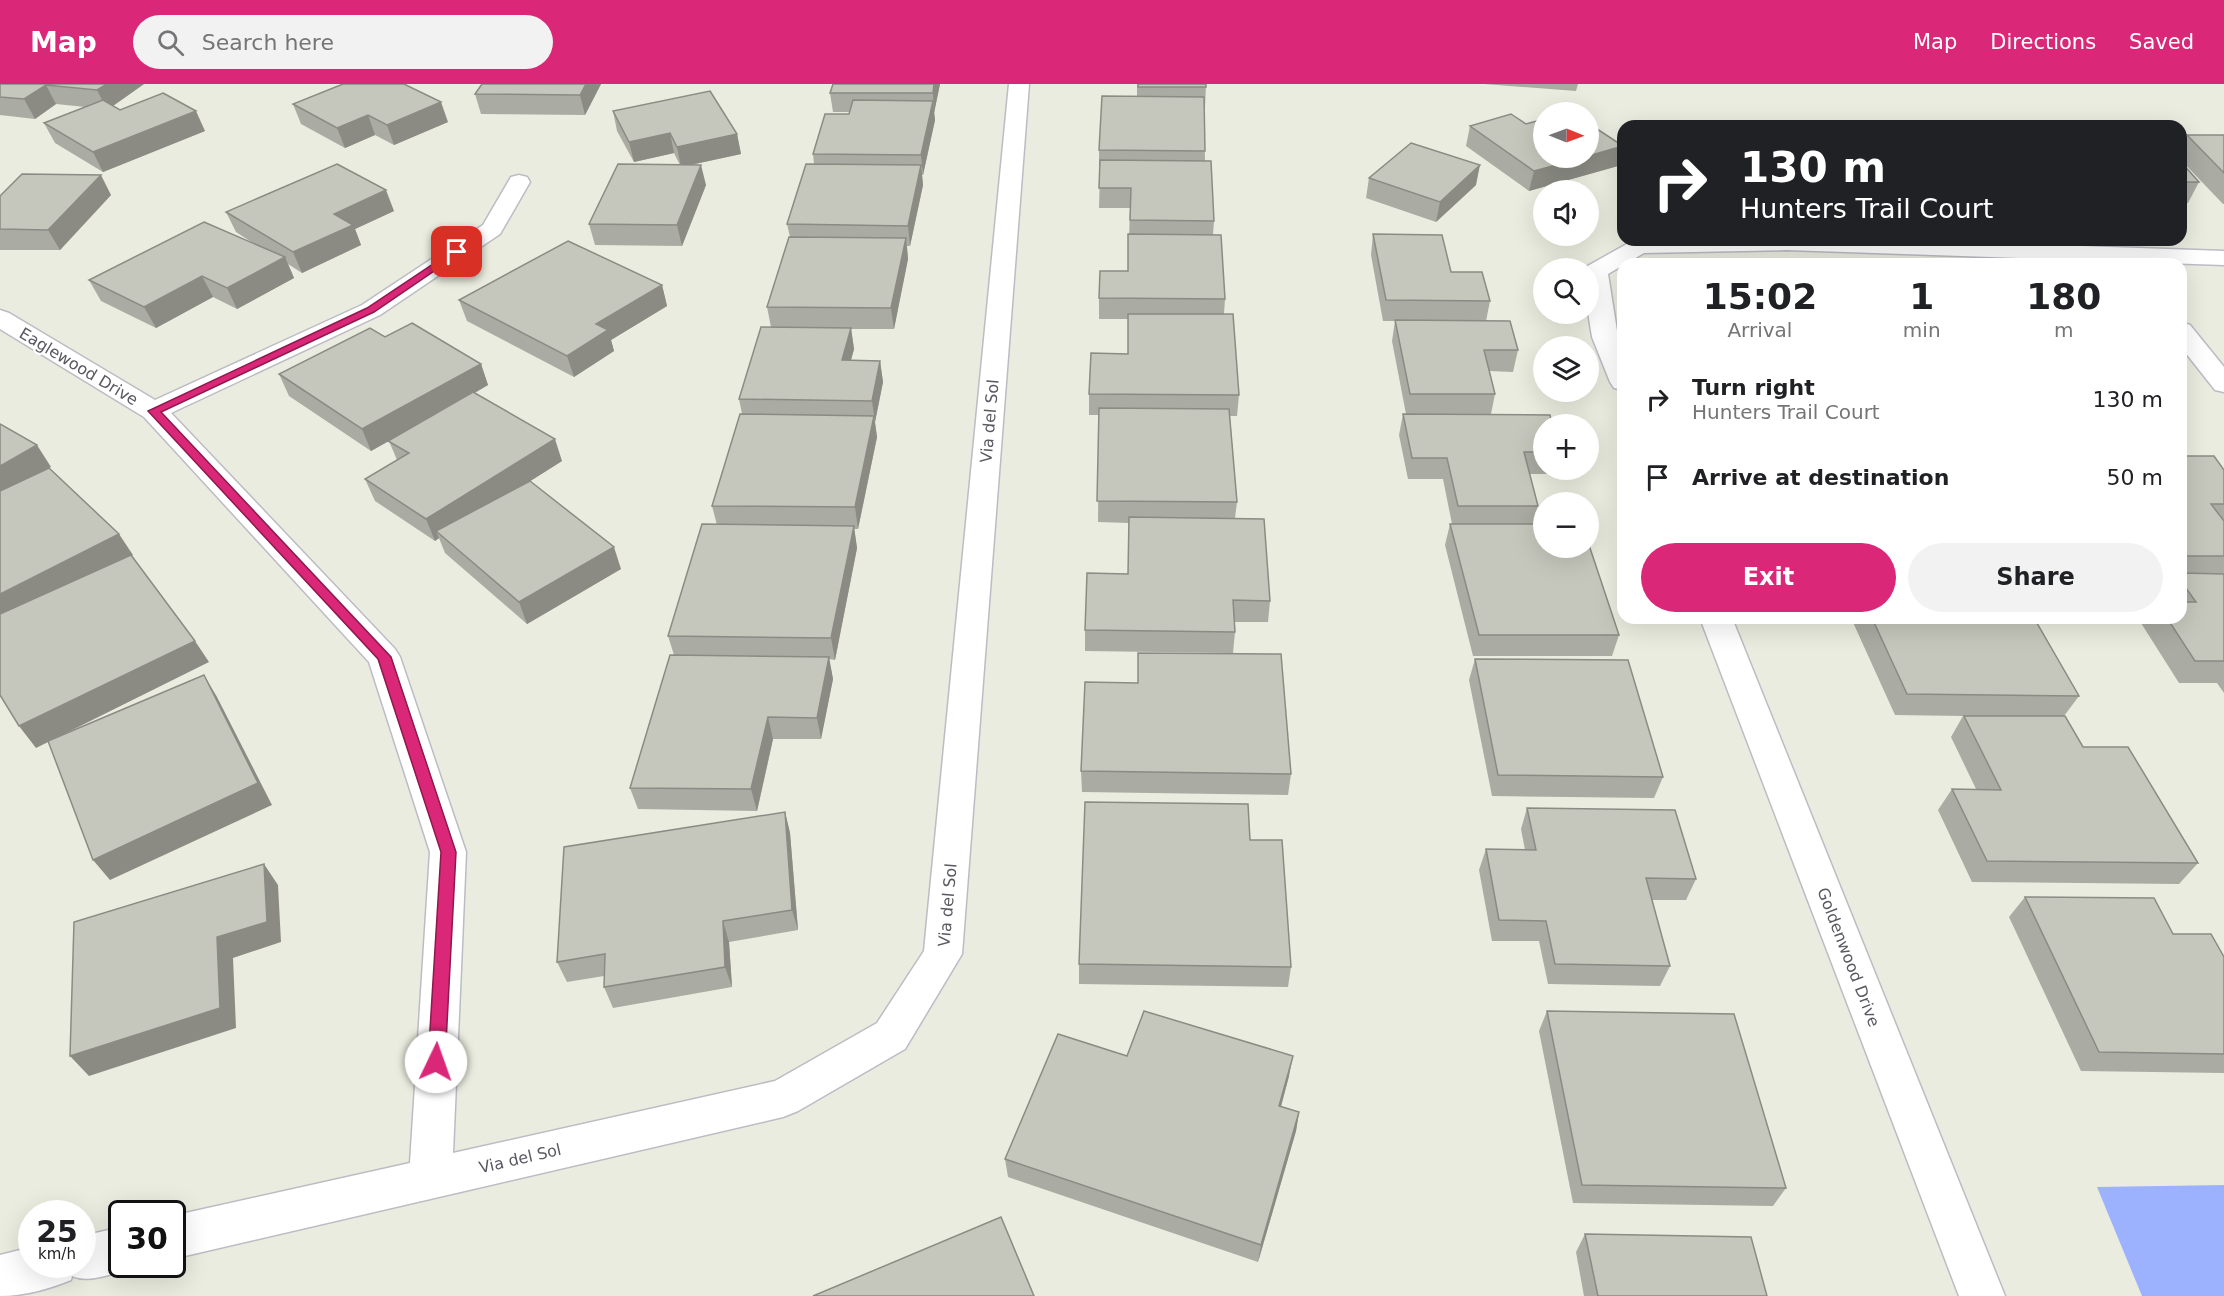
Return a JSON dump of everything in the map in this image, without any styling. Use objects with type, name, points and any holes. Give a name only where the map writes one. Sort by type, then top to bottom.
[{"type":"street","name":"Via del Sol","points":[[186,1235],[783,1098],[891,1036],[943,954],[1019,84]]},
{"type":"street","points":[[154,411],[371,310],[492,229],[519,182]]},
{"type":"street","points":[[1619,258],[1639,246]]},
{"type":"street","points":[[1847,246],[2085,258]]},
{"type":"street","points":[[2187,259],[2224,258]]},
{"type":"street","points":[[1617,259],[1595,272],[1605,337],[1617,367]]},
{"type":"street","name":"Eaglewood Drive","points":[[0,318],[154,411],[384,657],[448,852],[430,1178]]},
{"type":"street","points":[[2187,338],[2224,384]]},
{"type":"street","name":"Goldenwood Drive","points":[[1718,624],[1982,1296]]},
{"type":"street","points":[[0,1277],[18,1273]]},
{"type":"water","points":[[2224,1185],[2224,1296],[2142,1296],[2097,1187]]},
{"type":"building","points":[[0,84],[107,84],[97,90],[46,85],[24,99],[0,97]]},
{"type":"building","points":[[343,84],[404,84],[441,102],[387,125],[368,115],[337,128],[293,104]]},
{"type":"building","points":[[482,84],[586,84],[580,95],[475,94]]},
{"type":"building","points":[[833,84],[934,84],[933,93],[830,93]]},
{"type":"building","points":[[1138,84],[1206,84],[1206,87],[1138,87]]},
{"type":"building","points":[[710,91],[737,134],[677,147],[670,133],[629,142],[613,111]]},
{"type":"building","points":[[163,93],[196,111],[93,152],[44,123],[103,100],[120,110]]},
{"type":"building","points":[[1102,96],[1204,97],[1205,151],[1099,150]]},
{"type":"building","points":[[853,100],[933,101],[921,155],[813,154],[825,114],[849,114]]},
{"type":"building","points":[[1511,114],[1526,124],[1533,122],[1533,168],[1545,168],[1534,171],[1470,126]]},
{"type":"building","points":[[1599,130],[1617,142],[1617,148],[1599,153]]},
{"type":"building","points":[[2187,135],[2224,135],[2224,173]]},
{"type":"building","points":[[1411,143],[1480,165],[1440,202],[1369,178]]},
{"type":"building","points":[[1100,160],[1211,161],[1214,221],[1130,220],[1131,188],[1099,188]]},
{"type":"building","points":[[337,164],[386,190],[334,214],[353,225],[293,252],[226,212]]},
{"type":"building","points":[[618,164],[701,165],[677,225],[589,224]]},
{"type":"building","points":[[806,164],[921,165],[908,226],[787,224]]},
{"type":"building","points":[[2187,169],[2199,182],[2187,182]]},
{"type":"building","points":[[22,174],[101,175],[48,230],[0,229],[0,196]]},
{"type":"building","points":[[204,222],[285,257],[227,288],[202,276],[144,307],[89,280]]},
{"type":"building","points":[[1128,234],[1221,235],[1225,299],[1099,298],[1100,271],[1128,271]]},
{"type":"building","points":[[1373,234],[1442,235],[1451,272],[1482,272],[1490,301],[1386,300]]},
{"type":"building","points":[[789,237],[906,238],[891,308],[767,307]]},
{"type":"building","points":[[568,241],[662,285],[596,324],[608,330],[567,356],[459,300]]},
{"type":"building","points":[[1128,314],[1233,314],[1239,395],[1089,394],[1091,353],[1128,354]]},
{"type":"building","points":[[1395,320],[1510,321],[1518,350],[1484,350],[1495,394],[1410,394]]},
{"type":"building","points":[[412,323],[481,364],[362,429],[279,374],[370,328],[385,337]]},
{"type":"building","points":[[761,327],[851,328],[842,360],[880,361],[872,401],[739,399]]},
{"type":"building","points":[[473,392],[555,439],[426,519],[365,479],[409,453],[388,441]]},
{"type":"building","points":[[1099,408],[1229,409],[1237,502],[1097,501]]},
{"type":"building","points":[[740,414],[874,416],[855,507],[712,506]]},
{"type":"building","points":[[1403,414],[1533,415],[1533,452],[1524,452],[1534,492],[1533,506],[1458,506],[1447,458],[1412,458]]},
{"type":"building","points":[[0,424],[37,445],[0,466]]},
{"type":"building","points":[[2187,456],[2214,456],[2224,470],[2224,504],[2211,504],[2224,521],[2224,556],[2187,556]]},
{"type":"building","points":[[49,468],[119,534],[0,594],[0,491]]},
{"type":"building","points":[[530,481],[614,547],[519,602],[436,531]]},
{"type":"building","points":[[1129,517],[1264,519],[1270,601],[1233,600],[1235,632],[1085,630],[1087,573],[1128,574]]},
{"type":"building","points":[[702,524],[854,526],[831,638],[668,636]]},
{"type":"building","points":[[1450,524],[1533,524],[1533,558],[1593,558],[1619,635],[1479,635]]},
{"type":"building","points":[[131,555],[195,641],[19,726],[0,695],[0,614]]},
{"type":"building","points":[[2187,573],[2224,574],[2224,661],[2195,661],[2171,624],[2187,624],[2187,602],[2196,602],[2187,589]]},
{"type":"building","points":[[1875,624],[2037,624],[2079,696],[1907,694]]},
{"type":"building","points":[[1138,653],[1281,654],[1291,774],[1081,771],[1085,682],[1138,683]]},
{"type":"building","points":[[670,655],[829,657],[817,718],[768,717],[751,789],[630,788]]},
{"type":"building","points":[[1475,659],[1628,660],[1663,777],[1498,775]]},
{"type":"building","points":[[204,675],[258,783],[93,860],[48,741]]},
{"type":"building","points":[[1964,716],[2065,716],[2083,747],[2128,747],[2198,863],[1987,861],[1952,789],[2001,790]]},
{"type":"building","points":[[1085,802],[1248,804],[1250,840],[1282,840],[1291,967],[1079,964]]},
{"type":"building","points":[[1527,808],[1675,810],[1696,879],[1646,878],[1670,966],[1555,964],[1546,921],[1499,920],[1486,849],[1536,850]]},
{"type":"building","points":[[785,812],[792,910],[723,921],[725,967],[604,987],[605,954],[557,962],[564,847]]},
{"type":"building","points":[[264,864],[267,922],[217,937],[220,1008],[70,1056],[74,922]]},
{"type":"building","points":[[2025,897],[2154,898],[2173,934],[2211,934],[2224,957],[2224,1054],[2099,1052]]},
{"type":"building","points":[[1144,1011],[1293,1056],[1279,1106],[1299,1112],[1261,1245],[1005,1159],[1058,1034],[1127,1056]]},
{"type":"building","points":[[1547,1011],[1734,1014],[1786,1188],[1582,1185]]},
{"type":"building","points":[[1001,1217],[1034,1296],[813,1296]]},
{"type":"building","points":[[1585,1234],[1751,1237],[1767,1296],[1598,1296]]},
{"type":"route","points":[[436,1062],[448,852],[384,657],[154,411],[371,310],[457,252]]}]
